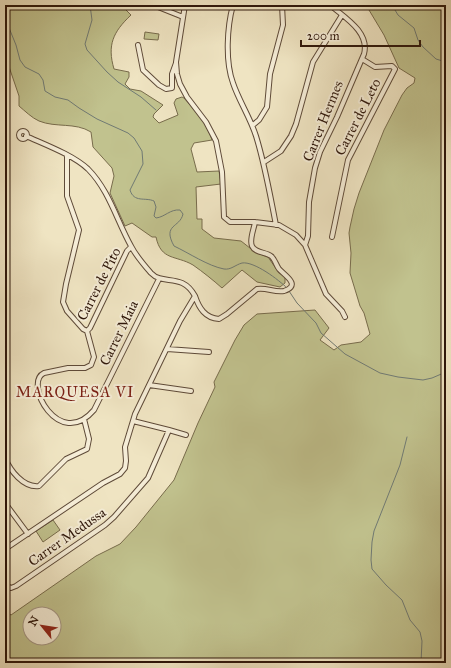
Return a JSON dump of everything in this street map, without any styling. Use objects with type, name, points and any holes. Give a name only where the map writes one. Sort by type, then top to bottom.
[{"type":"street","points":[[153,5],[183,17]]},
{"type":"street","points":[[138,45],[143,70],[159,86],[166,89],[172,88],[172,74],[176,62],[185,5]]},
{"type":"street","points":[[233,5],[228,36],[230,70],[233,83],[253,125],[264,162],[276,225]]},
{"type":"street","points":[[253,125],[259,120],[267,107],[270,74],[283,25],[282,5]]},
{"type":"street","name":"Carrer Hermes","points":[[305,245],[308,236],[309,202],[318,159],[322,146],[337,117],[365,49],[364,40],[357,29],[330,5]]},
{"type":"street","points":[[264,162],[281,151],[291,136],[296,124],[313,62],[342,15]]},
{"type":"street","name":"Carrer de Leto","points":[[332,237],[348,160],[395,70],[392,66],[374,66],[362,59]]},
{"type":"street","points":[[176,62],[180,84],[189,99],[208,124],[216,141],[222,172],[224,217],[230,222],[255,222],[276,225],[292,232],[305,245],[326,294],[342,311],[345,317]]},
{"type":"street","points":[[26,136],[84,166],[98,182],[110,201],[131,247],[148,269],[159,278],[182,282],[195,296],[198,306],[203,312],[212,318],[219,319],[227,314],[257,289],[263,288],[281,291],[288,289],[292,284],[290,279],[281,271],[272,257],[252,247],[251,242],[255,222]]},
{"type":"street","points":[[67,156],[67,199],[79,230],[63,302],[67,311],[83,329],[87,331]]},
{"type":"street","name":"Carrer de Pito","points":[[84,419],[70,424],[64,423],[57,419],[40,396],[37,385],[38,377],[44,373],[68,368],[85,368],[91,365],[94,357],[87,331],[90,328],[127,251],[131,247]]},
{"type":"street","name":"Carrer Maia","points":[[84,419],[94,410],[159,278]]},
{"type":"street","name":"Carrer Medussa","points":[[5,549],[103,483],[122,473],[126,466],[125,447],[133,421],[187,307],[195,296]]},
{"type":"street","points":[[167,349],[209,352]]},
{"type":"street","points":[[149,385],[191,391]]},
{"type":"street","points":[[5,458],[11,471],[17,477],[31,485],[39,486],[64,461],[87,449],[89,439],[84,419]]},
{"type":"street","points":[[133,421],[186,435]]},
{"type":"street","name":"Carrer Medussa","points":[[5,585],[11,588],[16,586],[111,520],[148,478],[168,430]]},
{"type":"street","name":"Carrer Medussa","points":[[5,503],[28,534]]},
{"type":"green space","points":[[5,5],[121,5],[131,15],[120,27],[113,39],[111,53],[114,69],[129,72],[129,77],[125,84],[130,89],[141,91],[163,105],[153,117],[159,123],[178,115],[174,103],[176,99],[182,97],[200,118],[210,134],[212,140],[194,143],[191,149],[197,172],[219,171],[221,184],[196,187],[197,219],[202,219],[202,229],[214,238],[241,241],[255,252],[268,257],[285,278],[285,283],[280,287],[257,282],[242,270],[222,288],[193,265],[165,254],[158,245],[156,237],[152,237],[132,223],[125,226],[110,193],[114,176],[112,168],[93,147],[91,132],[79,127],[39,121],[19,106],[19,96],[5,55]]},
{"type":"green space","points":[[366,5],[446,5],[446,663],[5,663],[5,611],[11,615],[22,607],[22,646],[62,646],[62,606],[24,606],[96,556],[120,544],[136,527],[174,480],[215,387],[214,382],[244,325],[257,314],[315,310],[329,328],[320,340],[334,350],[341,345],[361,342],[370,334],[350,273],[351,253],[349,233],[359,193],[384,130],[402,95],[407,88],[414,83],[415,78],[399,68],[384,35]]},
{"type":"green space","points":[[145,32],[159,34],[158,40],[144,39]]},
{"type":"green space","points":[[53,520],[60,530],[43,542],[36,531]]},
{"type":"waterway","points":[[90,5],[92,20],[85,44],[87,50],[118,82],[141,97],[156,110]]},
{"type":"waterway","points":[[392,5],[398,15],[414,28],[418,40],[423,47],[436,59],[446,62]]},
{"type":"waterway","points":[[5,18],[16,45],[20,60],[25,67],[39,74],[43,80],[45,91],[55,97],[68,100],[97,119],[128,133],[134,138],[142,151],[143,164],[130,190],[134,197],[154,201],[156,207],[154,216],[156,218],[173,211],[180,210],[183,214],[179,222],[171,230],[170,234],[174,246],[205,262],[224,269],[231,268],[242,263],[253,265],[278,280],[287,288]]},
{"type":"waterway","points":[[289,291],[297,303],[316,323],[321,333],[345,354],[380,373],[423,380],[446,372]]},
{"type":"waterway","points":[[407,437],[400,465],[374,531],[371,560],[372,569],[402,600],[410,620],[420,632],[422,641],[421,663]]},
{"type":"district","name":"MARQUESA VI","points":[[75,392]]}]
